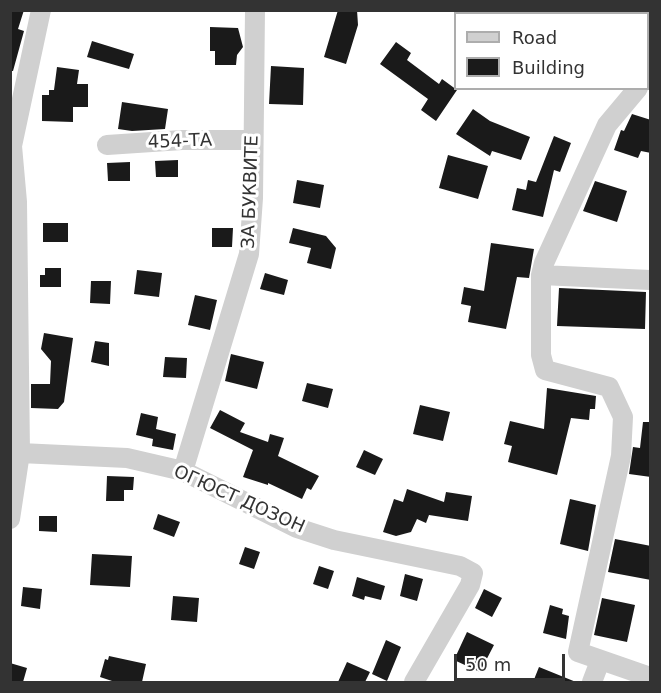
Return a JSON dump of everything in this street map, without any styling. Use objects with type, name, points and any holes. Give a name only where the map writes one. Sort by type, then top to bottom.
[{"type":"street","points":[[10,519],[20,453],[17,202],[11,146],[41,10]]},
{"type":"street","name":"ЗА БУКВИТЕ","points":[[183,471],[249,254],[255,10]]},
{"type":"street","points":[[636,90],[607,124],[544,263],[541,275],[541,355],[545,370],[609,387],[620,405],[624,430],[578,652],[651,677]]},
{"type":"street","name":"454-ТА","points":[[107,145],[182,140],[253,140]]},
{"type":"street","points":[[541,275],[651,280]]},
{"type":"street","name":"ОГЮСТ ДОЗОН","points":[[20,453],[127,458],[183,471],[297,528],[334,540],[460,566],[472,573],[471,585],[414,682]]},
{"type":"street","points":[[592,682],[600,661]]},
{"type":"building","points":[[10,10],[24,10],[18,29],[24,31],[13,71],[10,71]]},
{"type":"building","points":[[338,10],[357,10],[358,25],[346,64],[324,57]]},
{"type":"building","points":[[210,27],[238,28],[243,47],[237,55],[236,65],[215,65],[215,51],[210,51]]},
{"type":"building","points":[[92,41],[134,54],[129,69],[87,57]]},
{"type":"building","points":[[396,42],[411,53],[407,60],[439,84],[442,79],[457,90],[436,121],[421,110],[428,99],[380,64]]},
{"type":"building","points":[[271,66],[304,68],[303,105],[269,104]]},
{"type":"building","points":[[57,67],[79,70],[77,84],[88,84],[88,107],[73,107],[73,122],[42,121],[42,95],[49,95],[49,90],[54,90]]},
{"type":"building","points":[[122,102],[168,109],[165,129],[132,131],[118,129]]},
{"type":"building","points":[[473,109],[490,121],[530,137],[521,160],[492,151],[490,156],[456,134]]},
{"type":"building","points":[[632,114],[651,120],[651,153],[641,151],[638,158],[614,150],[621,130],[624,131]]},
{"type":"building","points":[[554,136],[571,143],[560,172],[554,170],[543,217],[512,210],[517,188],[526,190],[528,180],[536,182]]},
{"type":"building","points":[[448,155],[488,166],[478,199],[439,188]]},
{"type":"building","points":[[178,160],[178,177],[156,177],[155,161]]},
{"type":"building","points":[[130,162],[130,181],[108,181],[107,163]]},
{"type":"building","points":[[297,180],[324,185],[320,208],[293,203]]},
{"type":"building","points":[[595,181],[627,191],[617,222],[583,211]]},
{"type":"building","points":[[43,223],[68,223],[68,242],[43,242]]},
{"type":"building","points":[[212,228],[233,228],[232,247],[212,247]]},
{"type":"building","points":[[293,228],[326,236],[336,248],[331,269],[307,263],[311,248],[289,243]]},
{"type":"building","points":[[491,243],[534,249],[529,278],[517,277],[506,329],[468,322],[471,306],[461,304],[464,287],[484,291]]},
{"type":"building","points":[[45,268],[61,268],[61,287],[40,287],[40,275],[45,275]]},
{"type":"building","points":[[137,270],[162,273],[159,297],[134,294]]},
{"type":"building","points":[[265,273],[288,280],[284,295],[260,289]]},
{"type":"building","points":[[91,281],[111,281],[110,304],[90,303]]},
{"type":"building","points":[[559,288],[646,292],[645,329],[557,326]]},
{"type":"building","points":[[195,295],[217,300],[210,330],[188,325]]},
{"type":"building","points":[[44,333],[73,338],[64,402],[58,409],[31,408],[31,384],[50,384],[51,361],[41,349]]},
{"type":"building","points":[[95,341],[109,343],[109,366],[91,362]]},
{"type":"building","points":[[231,354],[264,362],[257,389],[225,381]]},
{"type":"building","points":[[165,357],[187,358],[186,378],[163,377]]},
{"type":"building","points":[[307,383],[333,389],[328,408],[302,401]]},
{"type":"building","points":[[547,388],[596,396],[595,409],[590,409],[589,420],[571,418],[557,475],[508,462],[512,446],[504,444],[510,421],[544,429]]},
{"type":"building","points":[[420,405],[450,412],[443,441],[413,434]]},
{"type":"building","points":[[220,410],[245,423],[240,432],[268,442],[270,434],[284,438],[278,456],[319,476],[311,490],[307,488],[302,499],[268,483],[268,485],[243,477],[253,450],[210,428]]},
{"type":"building","points":[[141,413],[158,417],[156,429],[176,434],[173,450],[152,446],[153,439],[136,435]]},
{"type":"building","points":[[643,422],[651,422],[651,477],[629,474],[633,447],[640,448]]},
{"type":"building","points":[[364,450],[383,459],[375,475],[356,467]]},
{"type":"building","points":[[107,476],[134,477],[133,490],[124,490],[124,501],[106,501]]},
{"type":"building","points":[[407,489],[444,502],[446,492],[472,496],[468,521],[429,515],[426,523],[417,519],[411,532],[396,536],[383,532],[394,499],[403,502]]},
{"type":"building","points":[[570,499],[596,505],[588,551],[560,544]]},
{"type":"building","points":[[158,514],[180,522],[174,537],[153,529]]},
{"type":"building","points":[[39,516],[57,516],[57,532],[39,531]]},
{"type":"building","points":[[615,539],[651,546],[651,580],[608,572]]},
{"type":"building","points":[[245,547],[260,552],[254,569],[239,564]]},
{"type":"building","points":[[92,554],[132,556],[130,587],[90,585]]},
{"type":"building","points":[[319,566],[334,571],[328,589],[313,584]]},
{"type":"building","points":[[405,574],[423,579],[417,601],[400,596]]},
{"type":"building","points":[[357,577],[385,586],[381,600],[365,596],[364,600],[352,596]]},
{"type":"building","points":[[23,587],[42,589],[40,609],[21,606]]},
{"type":"building","points":[[484,589],[502,598],[492,617],[475,608]]},
{"type":"building","points":[[173,596],[199,598],[197,622],[171,620]]},
{"type":"building","points":[[602,598],[635,605],[627,642],[594,635]]},
{"type":"building","points":[[550,605],[563,609],[562,614],[569,616],[566,639],[543,633]]},
{"type":"building","points":[[467,632],[494,645],[480,672],[454,660]]},
{"type":"building","points":[[386,640],[401,647],[387,681],[372,674]]},
{"type":"building","points":[[109,656],[146,664],[142,682],[115,682],[100,677],[105,659],[108,660]]},
{"type":"building","points":[[347,662],[370,672],[365,682],[338,682]]},
{"type":"building","points":[[10,663],[27,668],[23,682],[10,682]]},
{"type":"building","points":[[539,667],[576,682],[533,682]]}]
